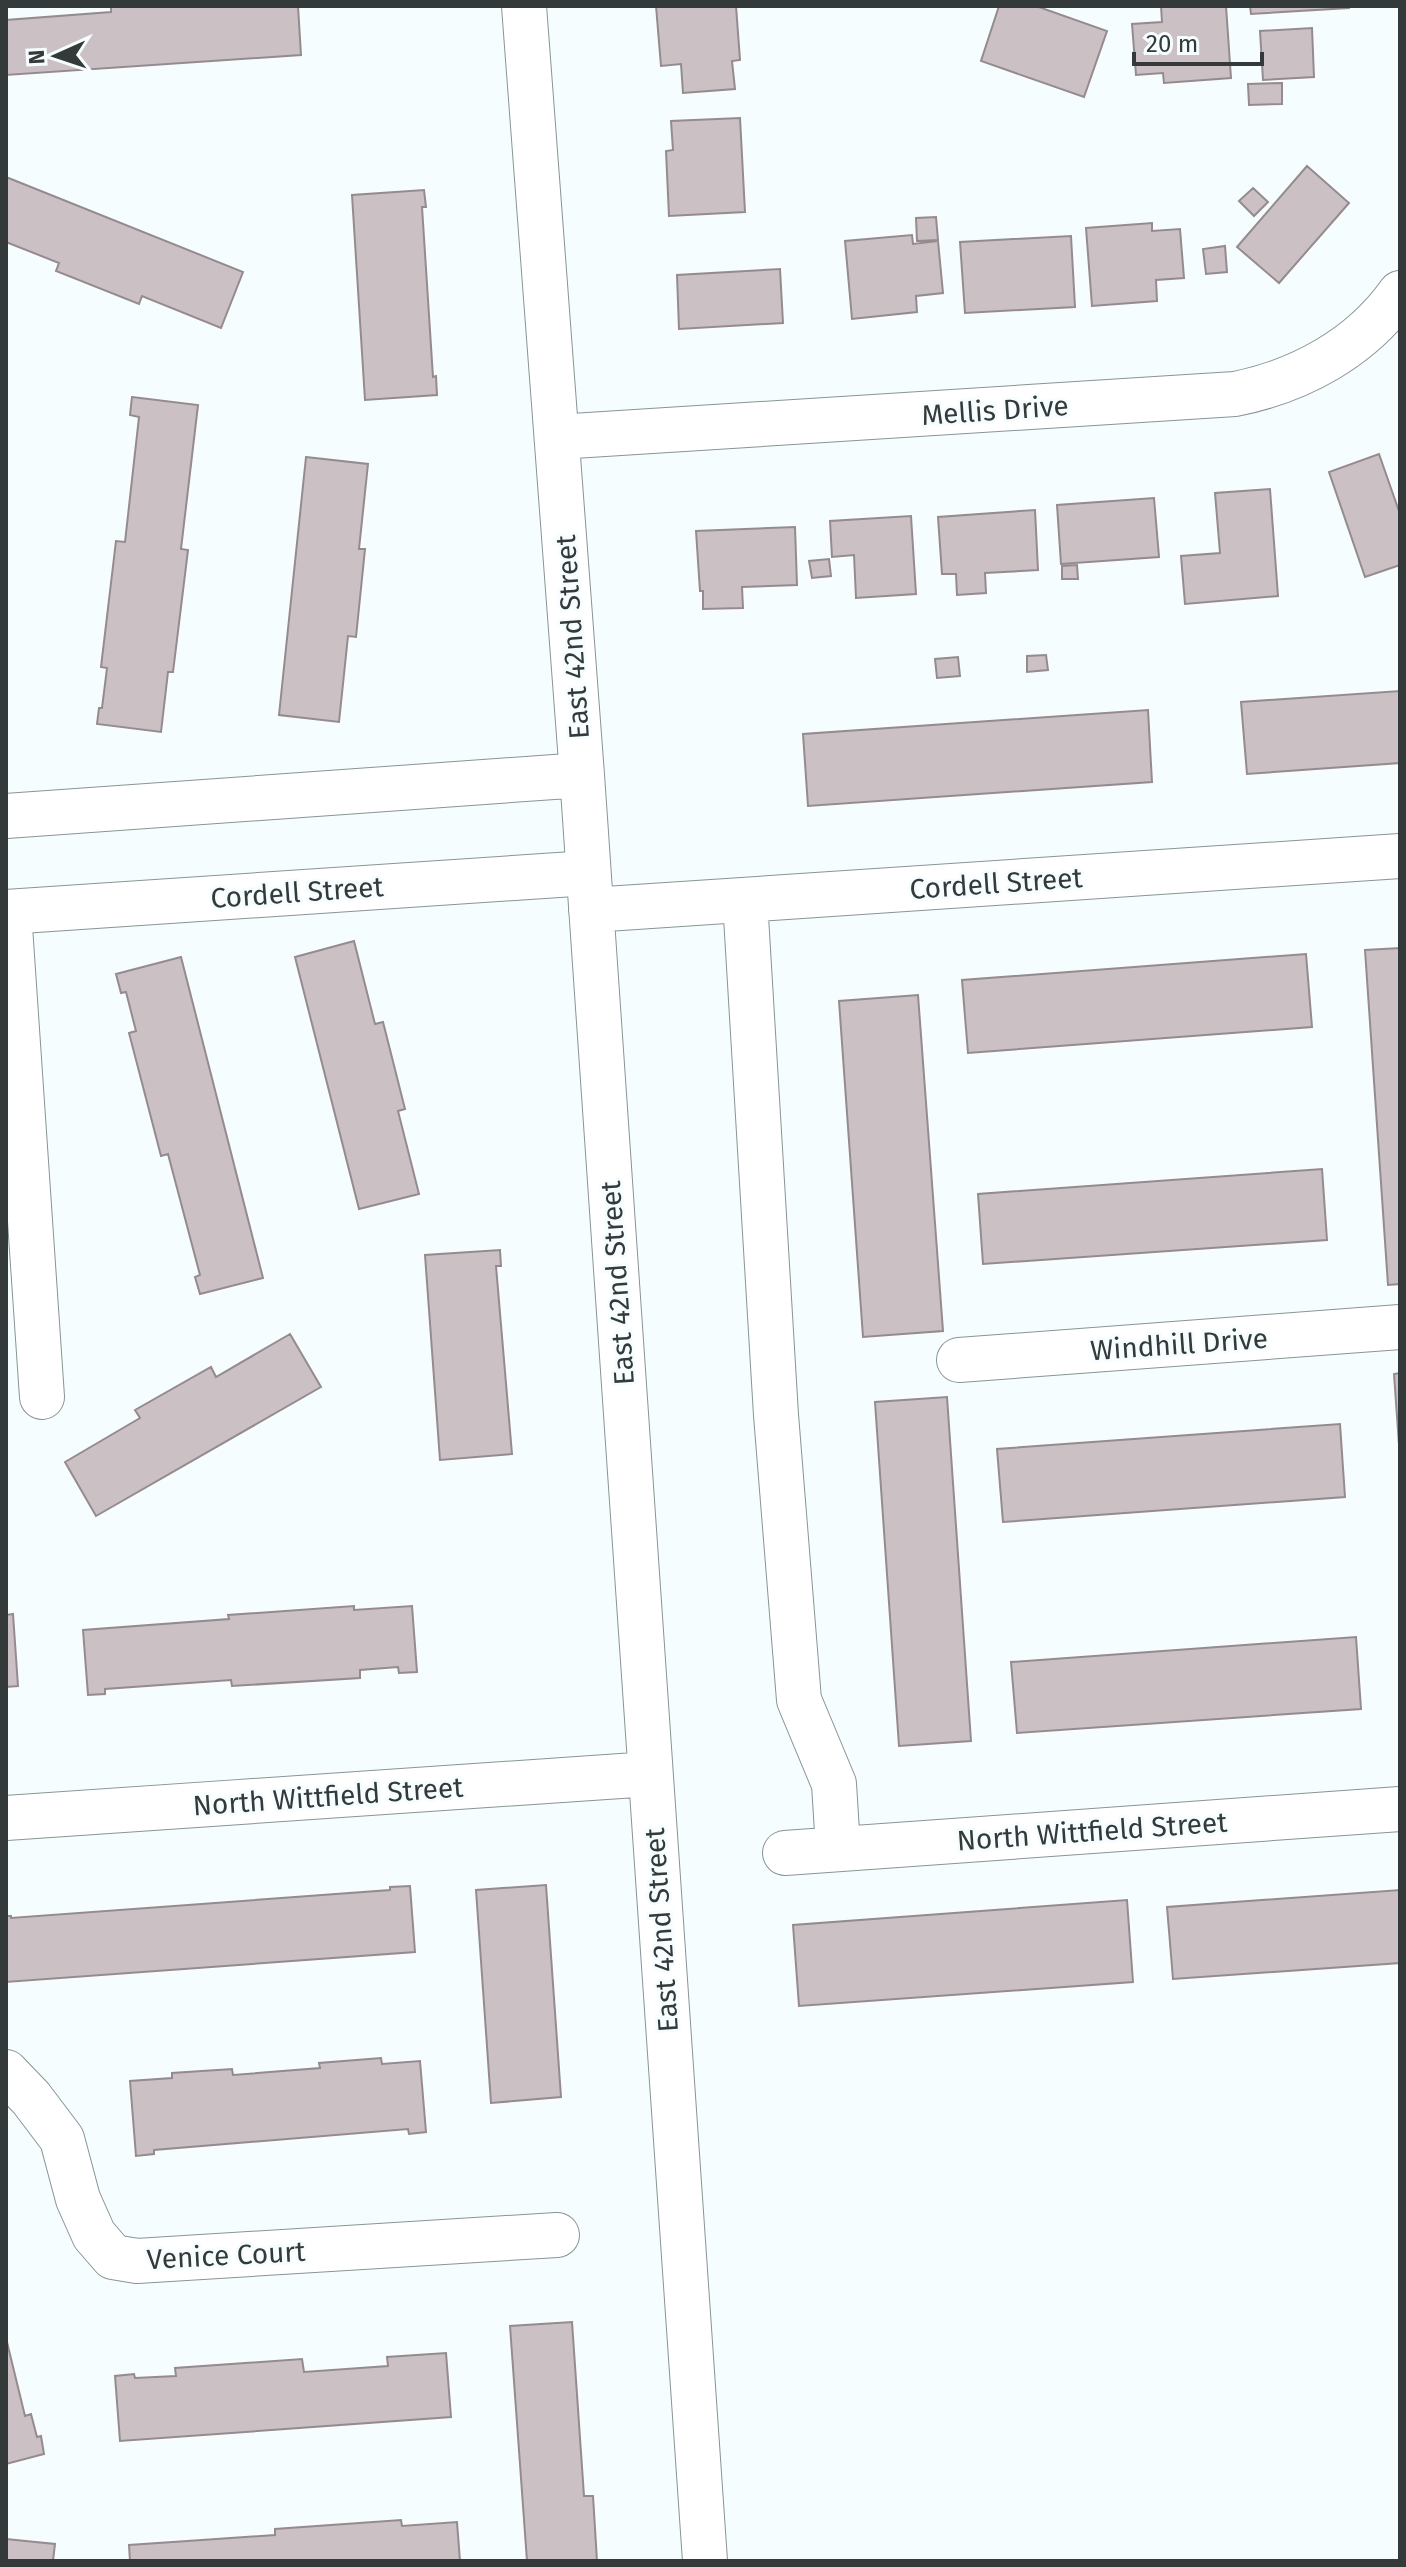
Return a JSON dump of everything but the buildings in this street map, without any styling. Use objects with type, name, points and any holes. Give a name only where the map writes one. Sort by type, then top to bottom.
[{"type":"street","name":"East 42nd Street","points":[[524,6],[582,775],[705,2561]]},
{"type":"street","name":"Mellis Drive","points":[[557,437],[1235,394],[1272,385],[1310,370],[1372,324],[1400,293]]},
{"type":"street","points":[[6,816],[582,775]]},
{"type":"street","name":"Cordell Street","points":[[8,912],[590,892],[745,900],[1400,856]]},
{"type":"street","points":[[745,900],[776,1415],[799,1700],[834,1784],[838,1848]]},
{"type":"street","points":[[8,912],[42,1397]]},
{"type":"street","name":"Windhill Drive","points":[[959,1360],[1400,1327]]},
{"type":"street","name":"North Wittfield Street","points":[[6,1818],[650,1774]]},
{"type":"street","name":"North Wittfield Street","points":[[785,1853],[1400,1809]]},
{"type":"street","name":"Venice Court","points":[[6,2072],[31,2098],[62,2139],[78,2199],[94,2235],[113,2257],[137,2261],[557,2235]]}]
